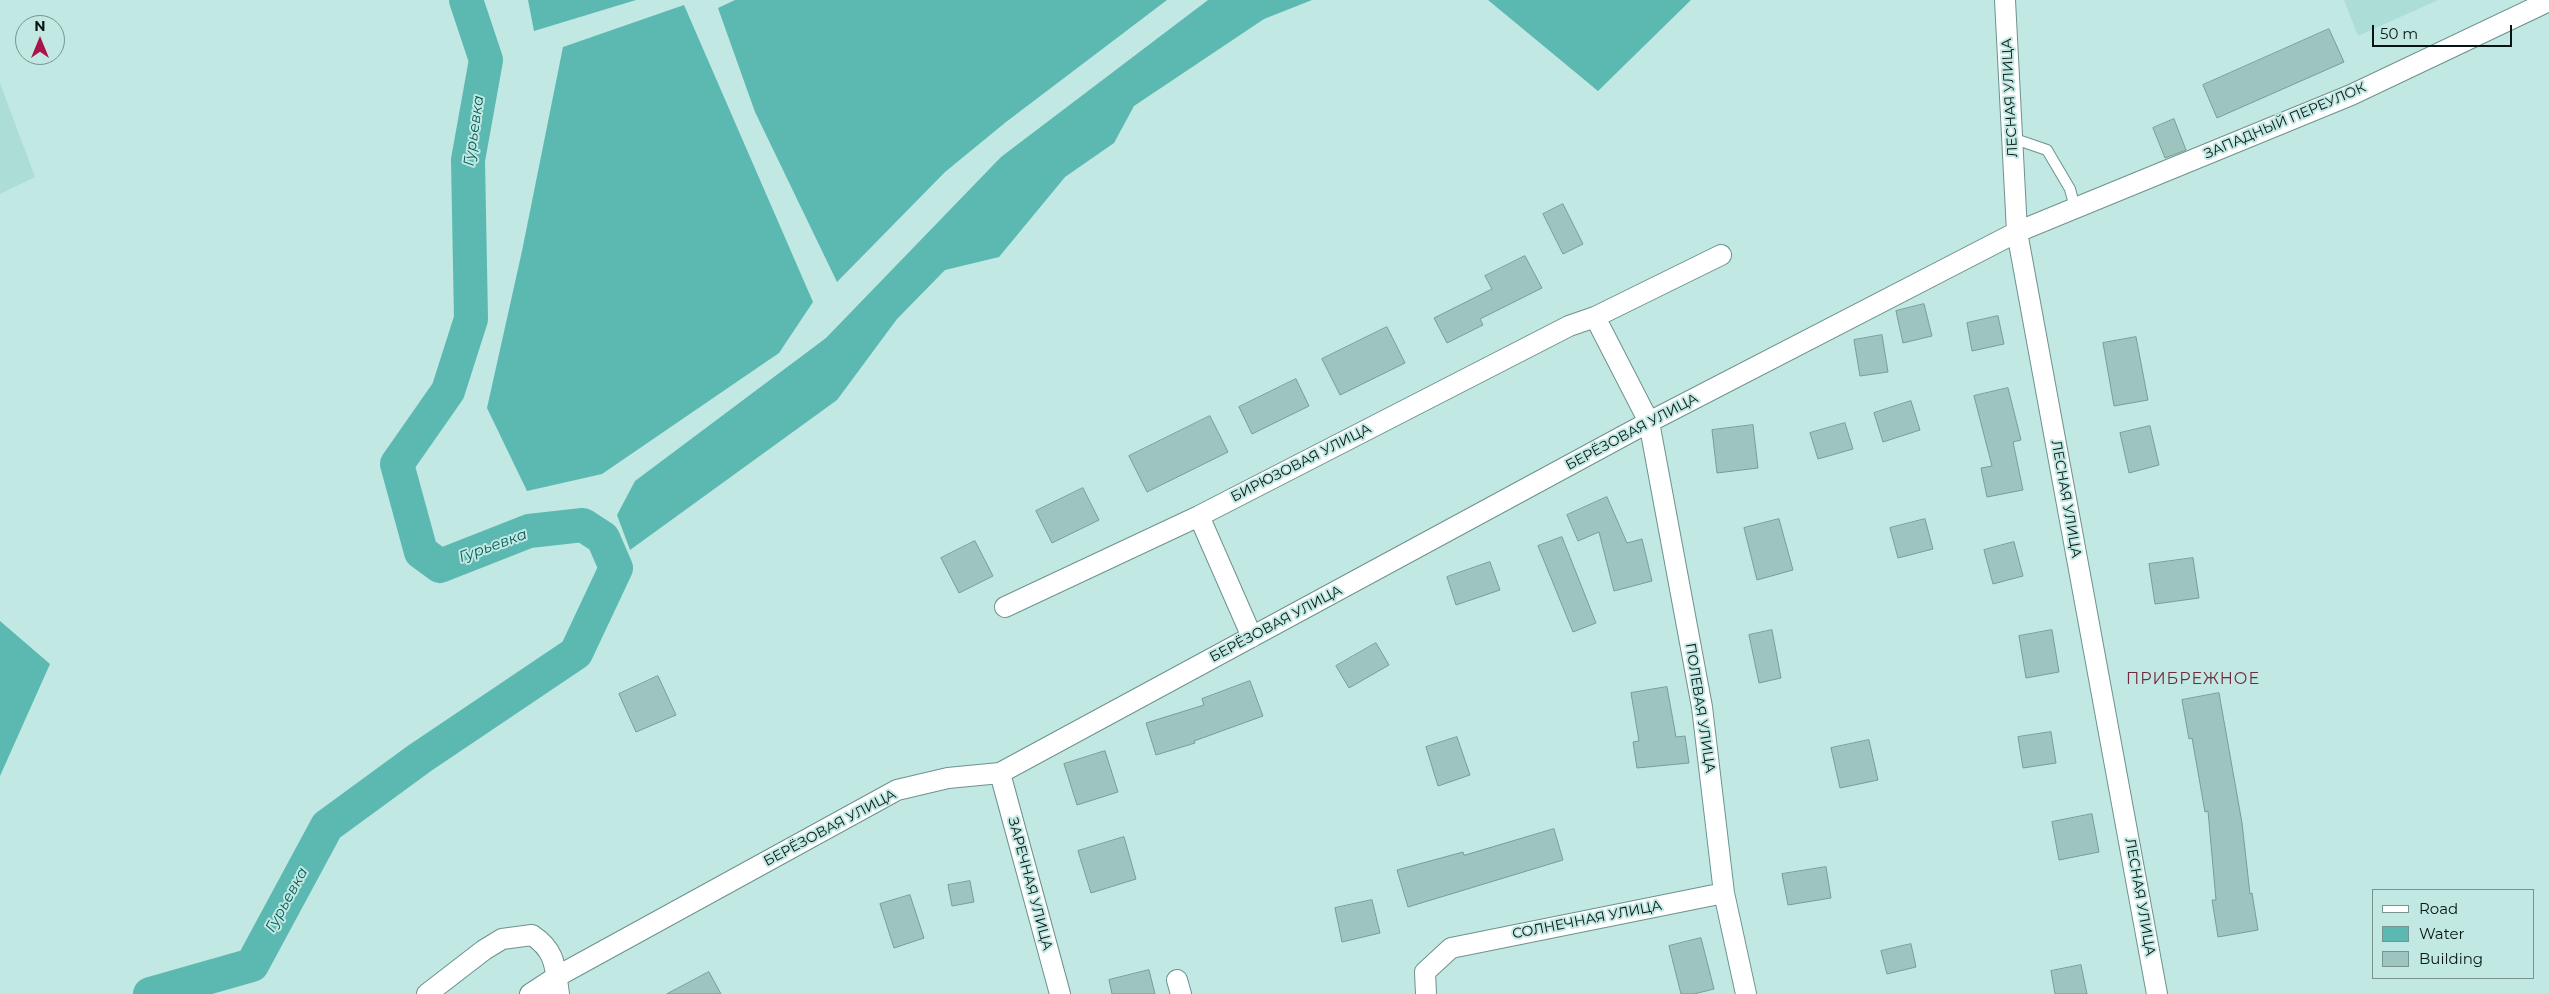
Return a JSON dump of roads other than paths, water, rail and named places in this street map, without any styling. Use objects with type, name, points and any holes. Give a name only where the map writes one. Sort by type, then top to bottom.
[{"type":"street","name":"ЛЕСНАЯ УЛИЦА","points":[[2005,0],[2017,232],[2157,994]]},
{"type":"street","name":"ЗАПАДНЫЙ ПЕРЕУЛОК","points":[[2017,232],[2351,95],[2549,1]]},
{"type":"street","name":"БЕРЁЗОВАЯ УЛИЦА","points":[[530,994],[558,985],[897,790],[948,778],[1000,773],[1649,422],[2017,232]]},
{"type":"street","name":"БИРЮЗОВАЯ УЛИЦА","points":[[1005,607],[1199,516],[1569,326],[1595,317],[1721,255]]},
{"type":"street","points":[[1595,317],[1649,422]]},
{"type":"street","name":"ПОЛЕВАЯ УЛИЦА","points":[[1649,422],[1702,707],[1724,893],[1746,994]]},
{"type":"street","points":[[1199,516],[1252,637]]},
{"type":"street","name":"ЗАРЕЧНАЯ УЛИЦА","points":[[1000,773],[1060,994]]},
{"type":"street","name":"СОЛНЕЧНАЯ УЛИЦА","points":[[1426,994],[1425,972],[1451,948],[1724,893]]},
{"type":"street","points":[[427,994],[484,950],[502,939],[532,935],[543,942],[551,952],[558,985]]},
{"type":"lane","points":[[2012,138],[2048,150],[2070,189],[2075,208]]},
{"type":"water","points":[[528,0],[636,0],[534,31]]},
{"type":"water","points":[[735,0],[1167,0],[1006,122],[945,172],[837,282],[755,112],[718,8]]},
{"type":"water","points":[[1208,0],[1312,0],[1264,19],[1134,106],[1114,143],[1065,177],[999,257],[945,270],[897,319],[837,400],[630,550],[617,515],[635,481],[826,338],[1001,157]]},
{"type":"water","points":[[1488,0],[1691,0],[1598,91]]},
{"type":"water","points":[[684,5],[813,302],[779,353],[602,474],[527,491],[487,408],[522,251],[563,47]]},
{"type":"water","points":[[0,621],[50,664],[0,776]]},
{"type":"waterway","name":"Гурьевка","points":[[150,994],[252,965],[327,826],[420,758],[576,653],[616,568],[603,538],[583,525],[529,531],[440,566],[421,552],[397,464],[448,391],[471,319],[468,160],[486,60],[466,0]]},
{"type":"district","name":"ПРИБРЕЖНОЕ","points":[[2193,679]]}]
